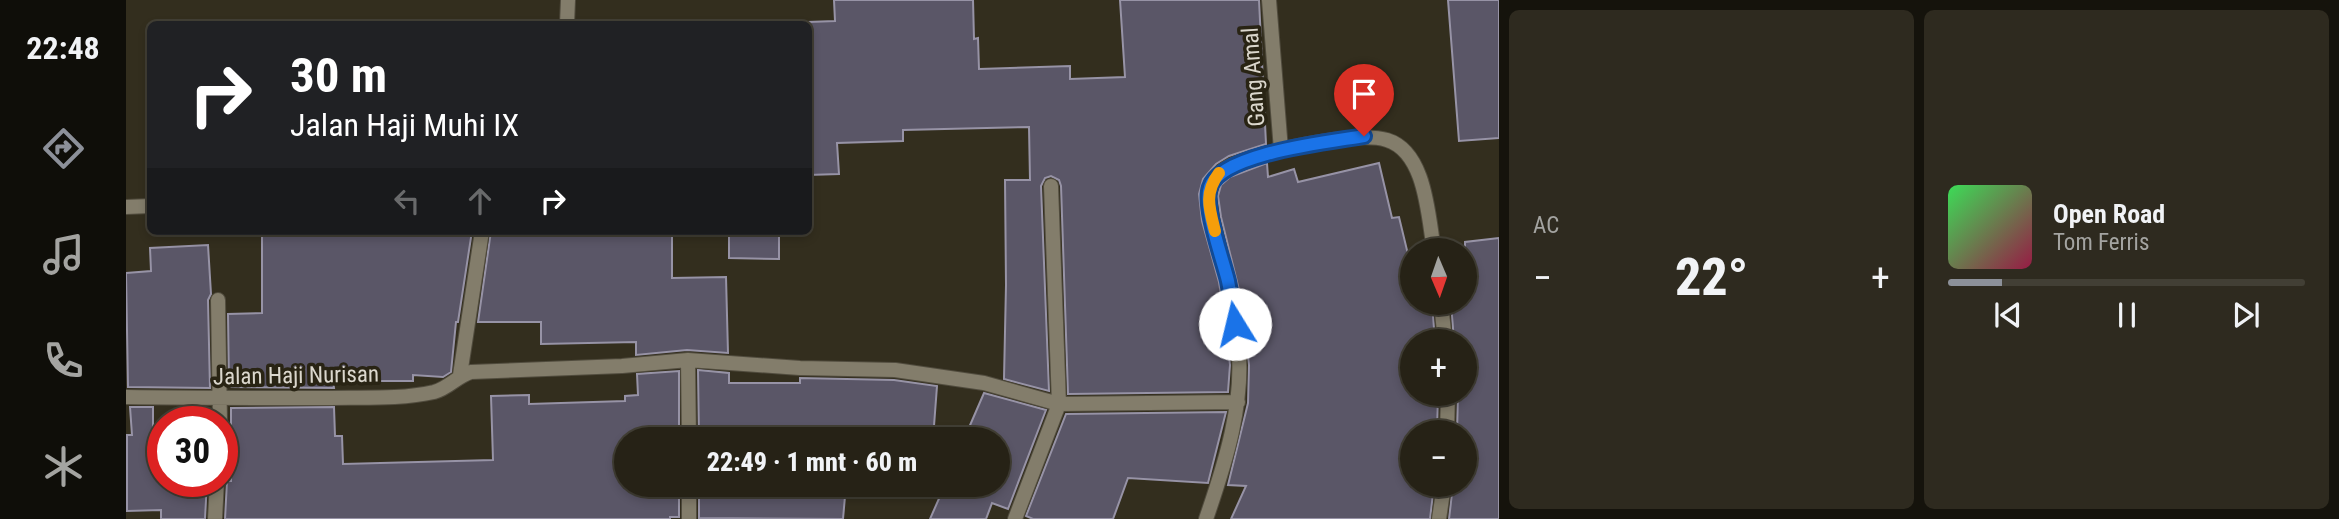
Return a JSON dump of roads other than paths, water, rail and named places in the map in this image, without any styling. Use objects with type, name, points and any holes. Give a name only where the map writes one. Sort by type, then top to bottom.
[{"type":"street","points":[[567,21],[568,0]]},
{"type":"street","name":"Gang Amal","points":[[1269,0],[1281,150]]},
{"type":"street","points":[[1206,519],[1238,402],[1239,345],[1228,282],[1210,210],[1209,188],[1218,174],[1231,166],[1281,150],[1364,136],[1388,140],[1407,151],[1419,173],[1432,238]]},
{"type":"street","points":[[1016,519],[1059,404],[1051,186]]},
{"type":"street","points":[[126,207],[147,206]]},
{"type":"street","points":[[481,235],[460,375],[481,371],[621,366],[688,360],[800,368],[895,370],[984,383],[1059,404],[1238,402]]},
{"type":"street","points":[[218,300],[221,406]]},
{"type":"street","points":[[688,360],[689,427]]},
{"type":"street","name":"Jalan Haji Nurisan","points":[[126,397],[221,399],[405,396],[436,391],[450,385],[460,375]]},
{"type":"street","points":[[215,519],[216,497]]},
{"type":"street","points":[[689,497],[689,519]]},
{"type":"street","points":[[1439,519],[1442,497]]}]
